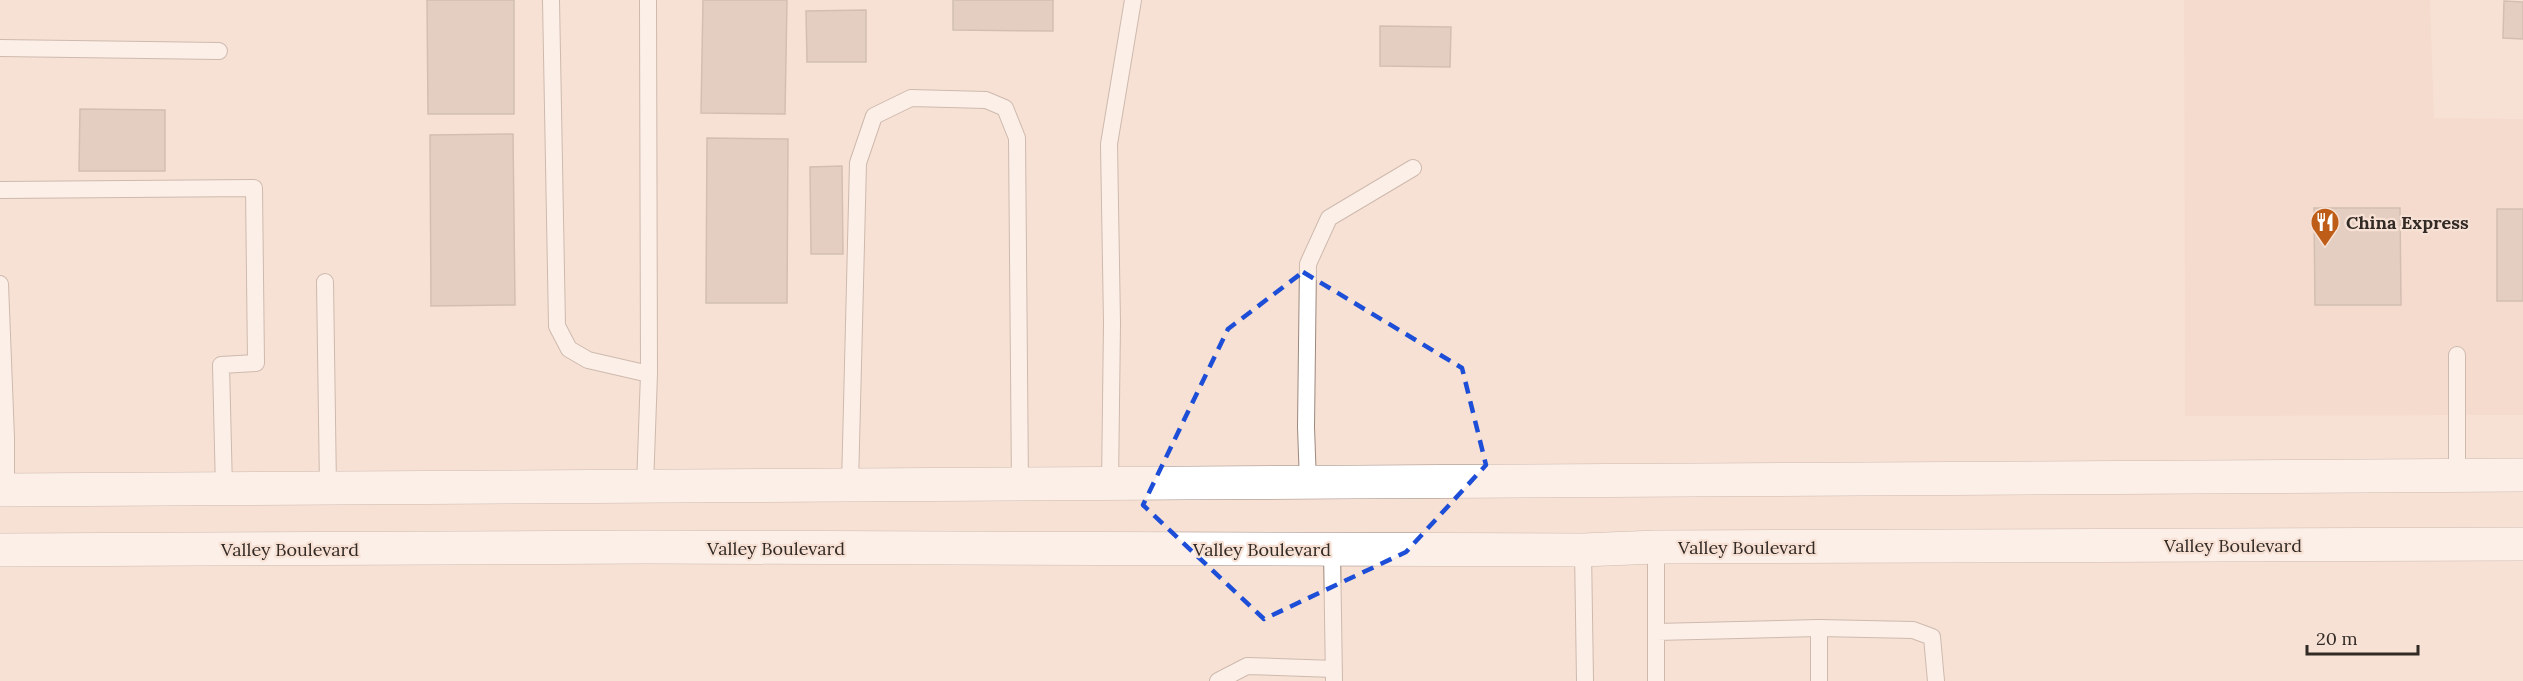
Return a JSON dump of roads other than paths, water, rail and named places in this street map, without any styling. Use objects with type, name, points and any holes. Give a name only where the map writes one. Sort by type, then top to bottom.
[{"type":"main road","points":[[3,490],[2523,475]]},
{"type":"main road","name":"Valley Boulevard","points":[[0,550],[634,547],[1583,550],[1656,547],[2523,544]]},
{"type":"lane","points":[[551,0],[556,326],[569,349],[588,360],[649,374]]},
{"type":"lane","points":[[645,486],[649,374],[648,0]]},
{"type":"lane","points":[[1110,484],[1112,324],[1109,144],[1133,0]]},
{"type":"lane","points":[[0,48],[219,51]]},
{"type":"lane","points":[[850,485],[858,163],[874,116],[911,98],[986,100],[1005,108],[1017,138],[1020,484]]},
{"type":"lane","points":[[1308,483],[1306,428],[1308,264],[1329,218],[1413,168]]},
{"type":"lane","points":[[0,190],[254,188],[256,363],[221,365],[224,489]]},
{"type":"lane","points":[[326,282],[328,488]]},
{"type":"lane","points":[[0,284],[6,438],[3,490]]},
{"type":"lane","points":[[2457,355],[2457,476]]},
{"type":"lane","points":[[1656,547],[1656,681]]},
{"type":"lane","points":[[1218,681],[1247,666],[1334,675],[1332,549]]},
{"type":"lane","points":[[1583,550],[1585,681]]},
{"type":"lane","points":[[1656,632],[1819,628],[1912,630],[1932,637],[1936,681]]},
{"type":"lane","points":[[1819,628],[1819,681]]},
{"type":"place","name":"China Express","points":[[2325,248]]}]
